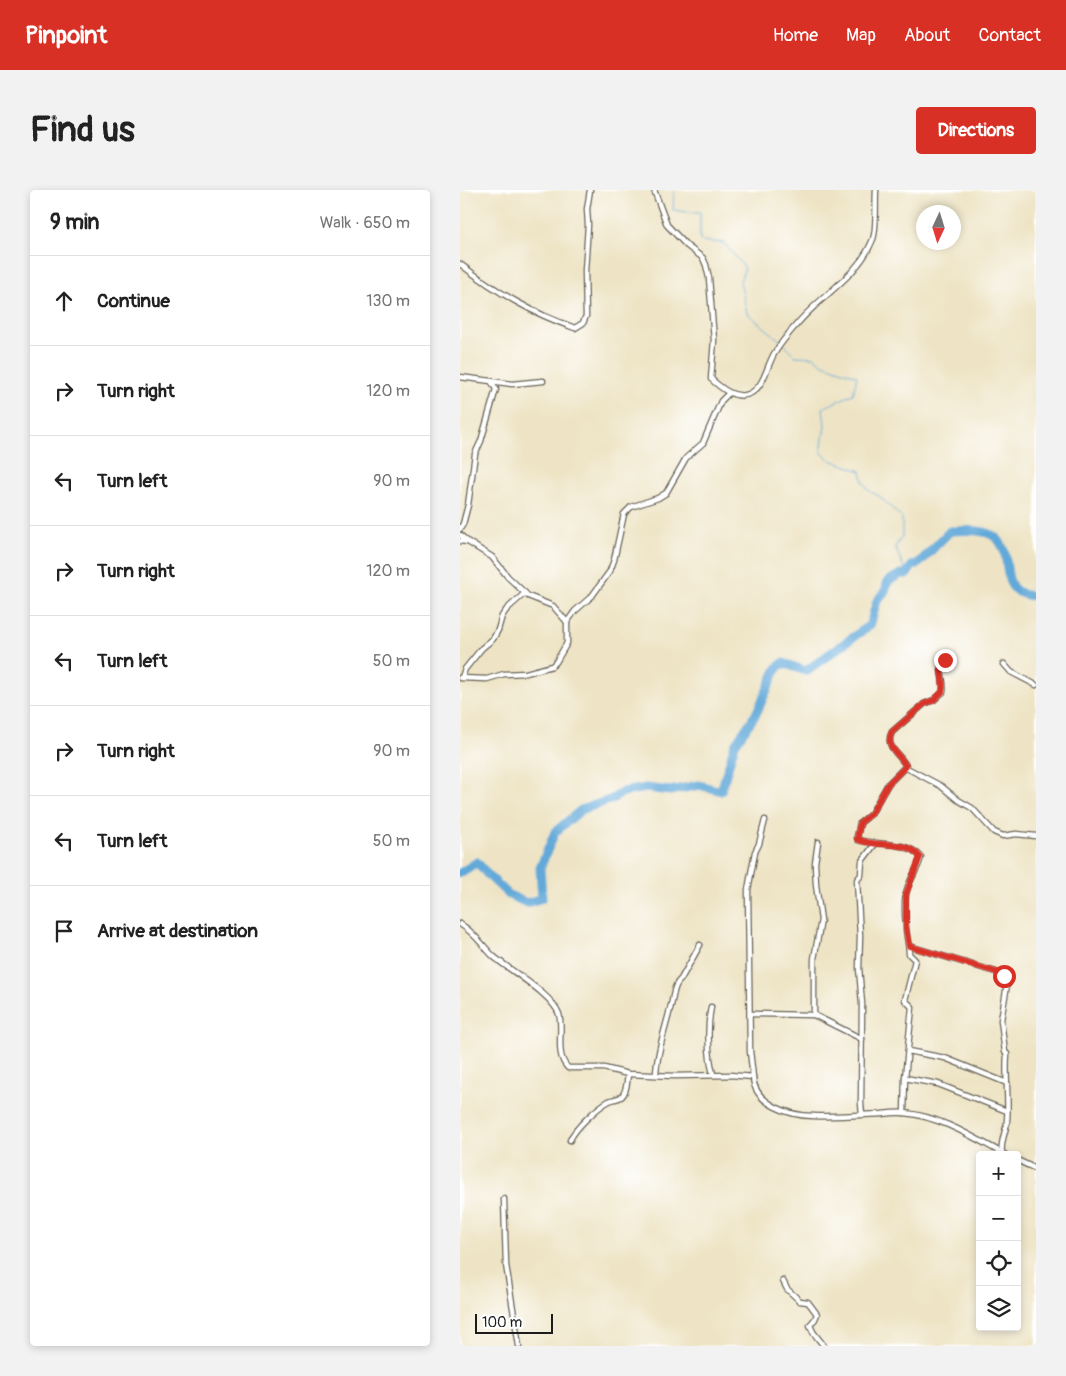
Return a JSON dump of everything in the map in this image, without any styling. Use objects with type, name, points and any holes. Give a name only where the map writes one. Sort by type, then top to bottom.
[{"type":"street","points":[[460,264],[525,308],[575,328],[579,326],[586,316],[587,203],[590,190]]},
{"type":"street","points":[[654,190],[667,225],[687,246],[703,258],[706,265],[714,340],[711,379],[723,390],[740,395],[751,393],[763,379],[779,347],[797,323],[850,273],[865,255],[874,238],[876,190]]},
{"type":"street","points":[[460,378],[512,384],[543,381]]},
{"type":"street","points":[[460,529],[468,505],[475,454],[495,392],[495,385],[491,381]]},
{"type":"street","points":[[526,594],[507,608],[502,616],[498,630],[465,669],[461,678],[487,679],[504,674],[526,673],[552,666],[556,662],[567,643],[567,622],[575,611],[592,596],[610,571],[624,514],[631,507],[658,498],[666,493],[686,458],[702,442],[720,401],[729,393]]},
{"type":"street","points":[[460,535],[492,557],[508,577],[526,594],[553,606],[567,622]]},
{"type":"street","points":[[460,541],[468,542]]},
{"type":"street","points":[[945,660],[940,666],[944,681],[942,692],[934,700],[924,704],[892,732],[890,737],[892,749],[904,762],[905,767],[942,786],[958,800],[972,808],[994,832],[1004,836],[1016,834],[1036,836]]},
{"type":"street","points":[[1004,664],[1011,672],[1036,685]]},
{"type":"street","points":[[904,1113],[905,1078],[912,1007],[905,1000],[915,960],[908,954],[906,894],[920,857],[916,852],[908,848],[875,844],[857,839],[859,825],[871,814],[888,784],[905,767]]},
{"type":"street","points":[[765,820],[760,844],[755,852],[748,890],[747,910],[750,1050],[754,1087],[763,1100],[776,1107],[803,1115],[904,1113],[933,1119],[976,1137],[999,1151]]},
{"type":"street","points":[[814,1015],[814,959],[820,920],[815,862],[818,842]]},
{"type":"street","points":[[862,1114],[862,1004],[857,880],[860,875],[862,862],[875,844]]},
{"type":"street","points":[[460,924],[475,936],[494,956],[550,1001],[559,1016],[559,1040],[563,1062],[568,1068],[604,1068],[628,1074],[674,1076],[713,1074],[753,1077]]},
{"type":"street","points":[[656,1074],[660,1042],[675,988],[700,945]]},
{"type":"street","points":[[909,946],[996,972],[1008,979],[1001,1020],[1005,1052],[1007,1054],[1007,1122],[1001,1145],[1003,1151]]},
{"type":"street","points":[[711,1007],[708,1020],[710,1061],[713,1074]]},
{"type":"street","points":[[750,1014],[814,1015],[862,1039]]},
{"type":"street","points":[[908,1051],[945,1058],[1007,1083]]},
{"type":"street","points":[[570,1140],[580,1125],[599,1107],[612,1099],[620,1098],[625,1091],[628,1074]]},
{"type":"street","points":[[905,1078],[938,1084],[1007,1111]]},
{"type":"street","points":[[1021,1162],[1036,1168]]},
{"type":"street","points":[[504,1199],[507,1268],[519,1346]]},
{"type":"street","points":[[783,1281],[787,1289],[800,1301],[808,1302],[812,1306],[817,1314],[816,1319],[810,1325],[824,1346]]},
{"type":"waterway","points":[[674,190],[673,210],[700,212],[700,241],[724,243],[745,268],[740,281],[747,313],[781,341]]},
{"type":"waterway","points":[[784,344],[795,356],[814,357],[823,364],[857,376],[853,394],[823,408],[825,426],[821,452],[830,460],[861,471],[863,482],[869,491],[879,496],[902,518],[902,537],[895,547],[907,574]]},
{"type":"waterway","points":[[460,873],[477,862],[509,895],[527,903],[542,898],[540,868],[555,832],[581,810],[612,799],[623,792],[646,788],[670,791],[699,785],[721,791],[735,744],[756,714],[777,668],[783,663],[806,671],[870,625],[877,601],[885,591],[888,581],[901,574],[907,574],[912,566],[919,563],[950,531],[979,531],[995,537],[1002,545],[1010,582],[1014,589],[1023,594],[1036,596]]},
{"type":"route","points":[[945,660],[940,666],[944,681],[942,692],[934,700],[924,704],[892,732],[889,740],[892,749],[906,766],[888,784],[871,814],[860,823],[857,839],[862,842],[908,848],[916,852],[920,857],[920,862],[910,881],[906,894],[906,928],[909,946],[922,948],[1004,976]]}]
